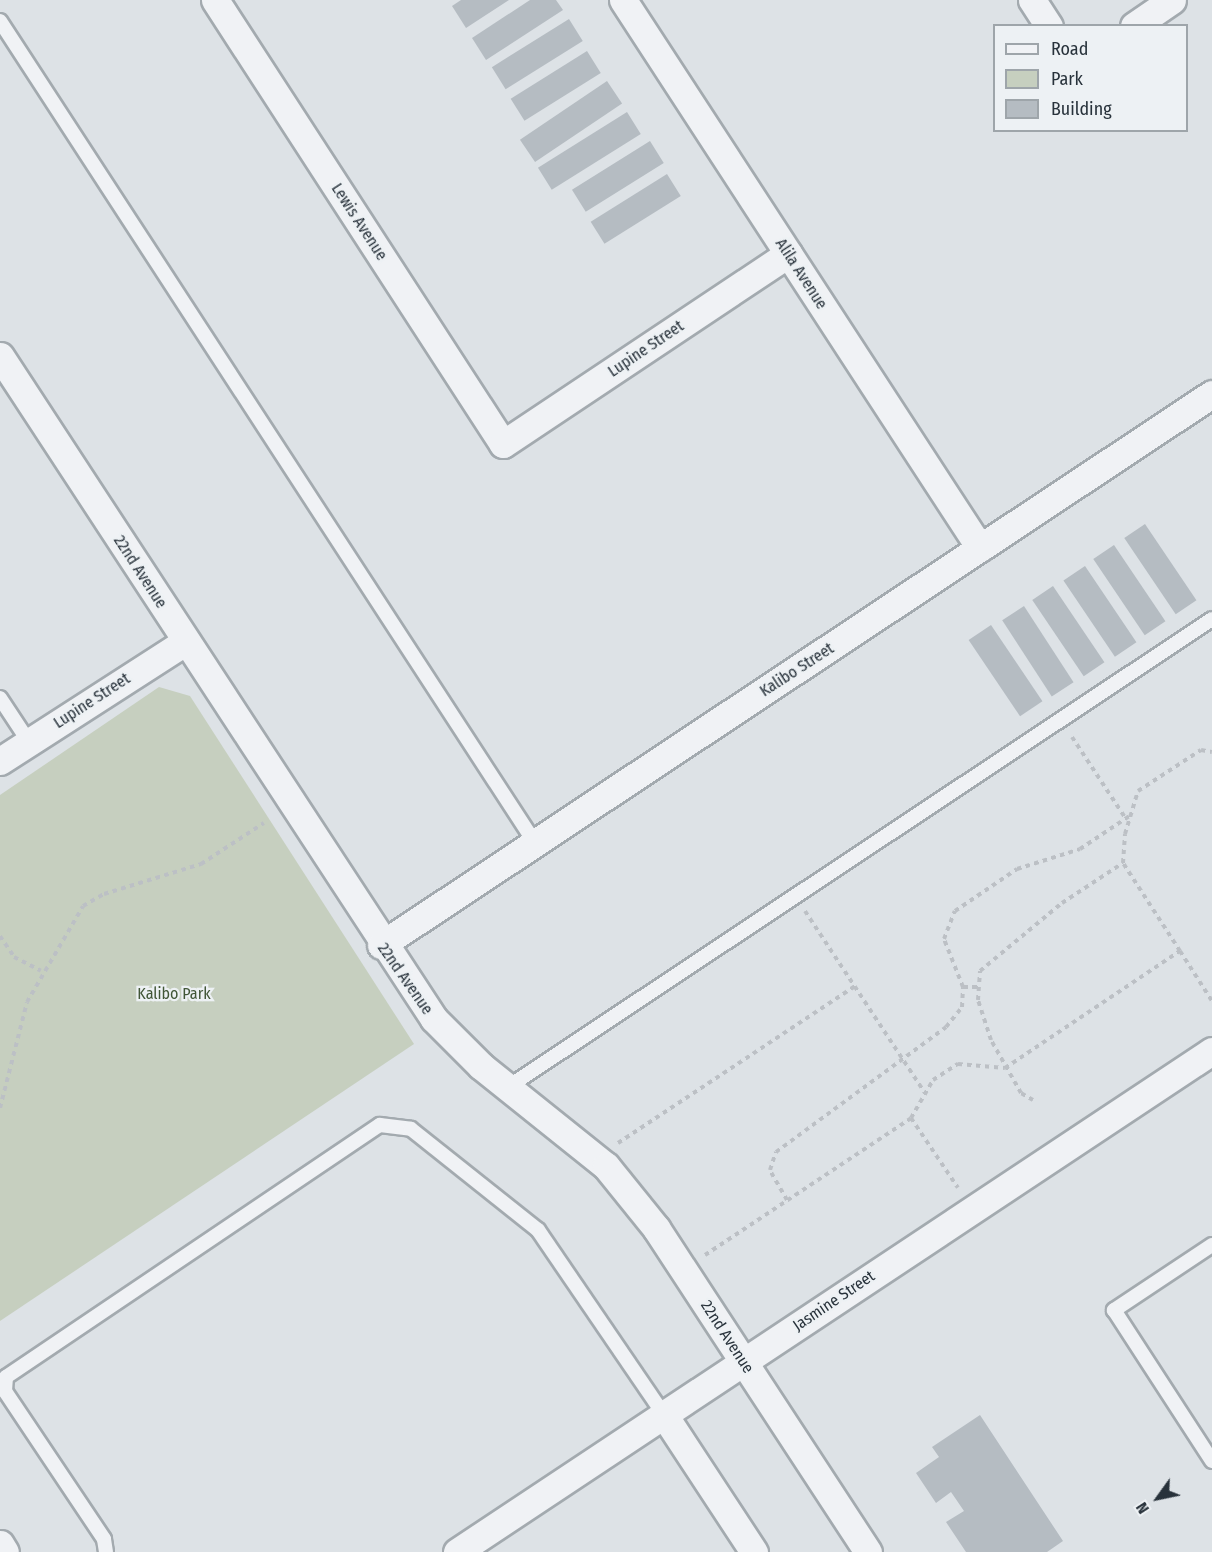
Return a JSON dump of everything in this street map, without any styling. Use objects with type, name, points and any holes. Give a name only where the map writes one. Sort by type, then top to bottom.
[{"type":"street","name":"Lewis Avenue","points":[[215,0],[503,444]]},
{"type":"street","name":"Alila Avenue","points":[[623,0],[980,548]]},
{"type":"street","points":[[1032,0],[1048,24]]},
{"type":"street","points":[[1137,24],[1172,0]]},
{"type":"street","name":"Lupine Street","points":[[503,444],[789,254]]},
{"type":"street","name":"22nd Avenue","points":[[0,356],[381,945],[434,1019],[508,1087],[606,1166],[656,1228],[868,1552]]},
{"type":"street","name":"Kalibo Street","points":[[381,945],[1212,394]]},
{"type":"street","name":"Lupine Street","points":[[0,761],[185,642]]},
{"type":"street","name":"Jasmine Street","points":[[457,1552],[1212,1051]]},
{"type":"street","points":[[664,1415],[754,1552]]},
{"type":"street","points":[[0,1544],[5,1552]]},
{"type":"lane","points":[[0,21],[535,843]]},
{"type":"lane","points":[[508,1087],[1212,619]]},
{"type":"lane","points":[[0,698],[29,742]]},
{"type":"lane","points":[[106,1552],[104,1539],[5,1391],[6,1377],[380,1125],[411,1129],[538,1230],[664,1415]]},
{"type":"lane","points":[[1212,1245],[1113,1310],[1212,1461]]},
{"type":"path","points":[[1060,720],[1126,819]]},
{"type":"path","points":[[1212,752],[1201,750],[1138,791],[1131,815],[1123,863],[1212,1001]]},
{"type":"path","points":[[787,1200],[770,1170],[776,1152],[955,1017],[962,1007],[963,987],[944,939],[956,911],[1017,869],[1080,849],[1131,815]]},
{"type":"path","points":[[0,1108],[27,1002],[41,971],[83,906],[104,894],[201,864],[264,824]]},
{"type":"path","points":[[1033,1100],[1005,1068],[977,987],[980,971],[1123,863]]},
{"type":"path","points":[[795,896],[925,1093]]},
{"type":"path","points":[[0,936],[14,957],[41,971]]},
{"type":"path","points":[[705,1255],[910,1118],[933,1080],[958,1064],[1005,1068],[1180,951]]},
{"type":"path","points":[[618,1143],[855,986]]},
{"type":"path","points":[[963,987],[977,987]]},
{"type":"path","points":[[910,1118],[965,1199]]},
{"type":"green space","name":"Kalibo Park","points":[[159,687],[190,696],[414,1044],[0,1321],[0,795]]},
{"type":"building","points":[[461,0],[509,0],[466,28],[452,6]]},
{"type":"building","points":[[530,0],[556,0],[563,10],[486,60],[472,38]]},
{"type":"building","points":[[569,19],[583,41],[506,89],[492,67]]},
{"type":"building","points":[[587,51],[601,73],[524,121],[511,99]]},
{"type":"building","points":[[607,81],[622,103],[535,162],[520,140]]},
{"type":"building","points":[[627,112],[641,134],[552,190],[538,168]]},
{"type":"building","points":[[650,141],[664,163],[586,212],[572,190]]},
{"type":"building","points":[[667,174],[681,196],[604,244],[591,222]]},
{"type":"building","points":[[1145,524],[1196,600],[1176,614],[1124,538]]},
{"type":"building","points":[[1114,545],[1165,621],[1145,635],[1093,559]]},
{"type":"building","points":[[1085,566],[1136,642],[1115,657],[1063,581]]},
{"type":"building","points":[[1053,586],[1104,662],[1084,676],[1032,600]]},
{"type":"building","points":[[1024,606],[1074,682],[1052,696],[1002,620]]},
{"type":"building","points":[[991,625],[1042,701],[1020,716],[969,640]]},
{"type":"building","points":[[980,1415],[1063,1541],[1047,1552],[966,1552],[946,1522],[964,1511],[951,1492],[936,1503],[916,1473],[939,1457],[932,1447]]}]
